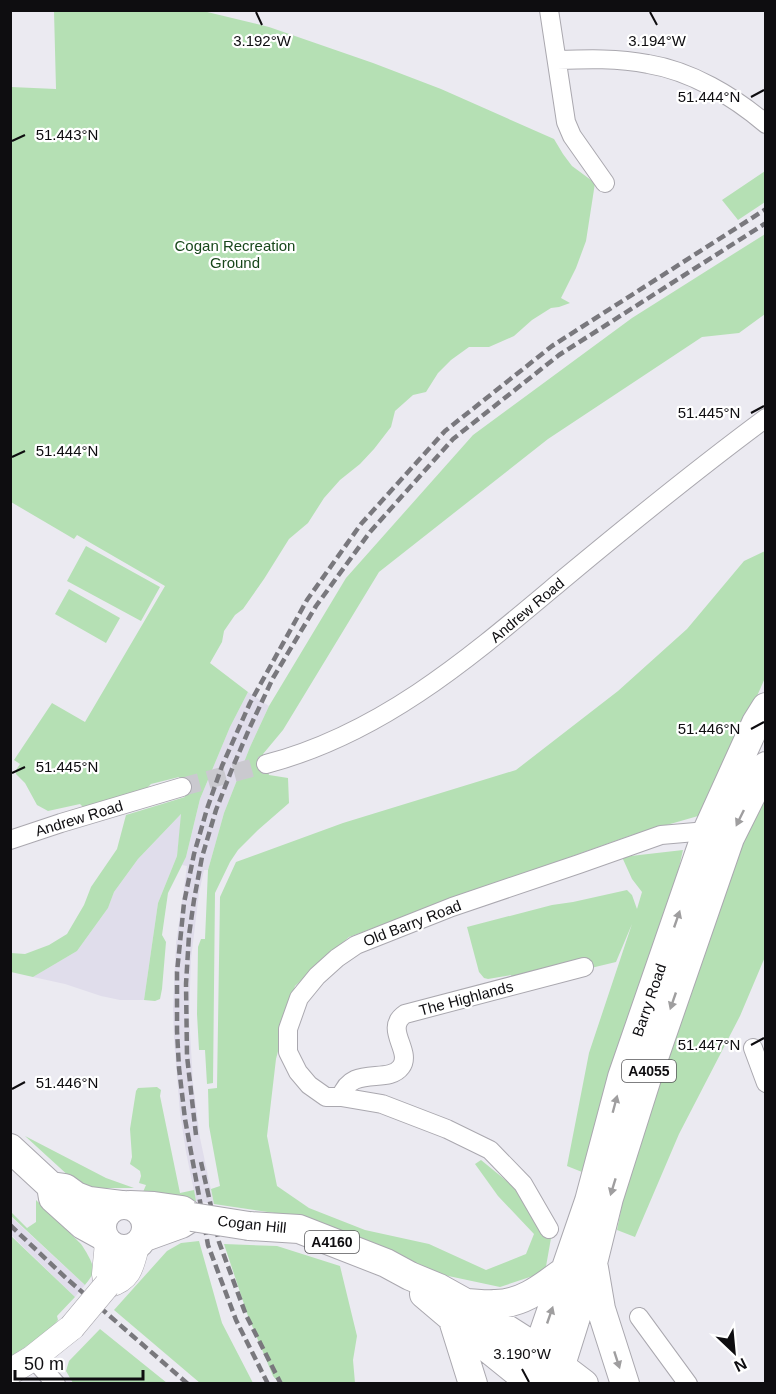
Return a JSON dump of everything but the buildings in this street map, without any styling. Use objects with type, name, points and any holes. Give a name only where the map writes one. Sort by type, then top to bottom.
[{"type":"main road","name":"Barry Road","points":[[579,1266],[589,1201],[622,1077],[707,831],[765,707]]},
{"type":"main road","name":"Barry Road","points":[[540,1372],[579,1266],[609,1198],[651,1067],[730,838],[765,766]]},
{"type":"main road","name":"Cogan Hill","points":[[10,1148],[51,1186],[65,1188],[89,1201],[154,1206],[182,1210],[192,1218],[249,1226],[299,1229],[386,1263],[439,1288],[459,1310],[540,1372]]},
{"type":"main road","name":"Cogan Hill","points":[[51,1186],[53,1198],[83,1225],[123,1240]]},
{"type":"main road","points":[[123,1240],[147,1224],[136,1208],[125,1205],[109,1211],[102,1222],[102,1229],[123,1240],[181,1224],[192,1218]]},
{"type":"main road","points":[[473,1383],[459,1310],[522,1299],[579,1266],[601,1309],[625,1383]]},
{"type":"main road","name":"A4160","points":[[540,1372],[584,1383]]},
{"type":"street","points":[[549,10],[566,122],[572,136],[605,183]]},
{"type":"street","points":[[557,60],[622,61],[673,70],[725,95],[765,124]]},
{"type":"street","name":"Andrew Road","points":[[266,765],[328,744],[367,725],[414,697],[483,646],[707,462],[765,418]]},
{"type":"street","name":"Andrew Road","points":[[10,840],[182,787]]},
{"type":"street","name":"Old Barry Road","points":[[549,1229],[523,1184],[490,1150],[447,1129],[382,1104],[326,1097],[309,1084],[298,1072],[288,1052],[288,1029],[299,998],[317,976],[356,945],[452,907],[661,835],[707,831]]},
{"type":"street","name":"The Highlands","points":[[341,1098],[343,1091],[352,1081],[394,1072],[402,1066],[404,1059],[396,1028],[399,1019],[405,1014],[584,967]]},
{"type":"street","points":[[753,1048],[765,1083]]},
{"type":"street","points":[[10,1372],[33,1358],[72,1327],[107,1285],[105,1274],[123,1240]]},
{"type":"street","points":[[639,1317],[688,1383]]},
{"type":"street","points":[[33,1358],[56,1383]]},
{"type":"shaded area","points":[[248,692],[269,706],[224,813],[208,870],[204,870],[191,959],[189,1015],[193,1083],[200,1138],[214,1204],[196,1201],[180,1113],[173,1008],[176,943],[187,866],[182,865],[200,799],[230,727]]},
{"type":"shaded area","points":[[182,813],[177,856],[158,903],[144,1000],[120,1000],[33,977],[77,951],[108,908],[114,892],[138,859]]},
{"type":"shaded area","points":[[10,1216],[85,1285],[75,1297],[11,1235]]},
{"type":"green space","name":"Cogan Recreation Ground","points":[[54,11],[203,11],[269,27],[441,89],[554,139],[572,166],[595,183],[586,241],[561,298],[570,303],[551,308],[532,320],[514,336],[489,347],[469,347],[438,373],[426,392],[413,395],[395,411],[391,427],[374,449],[340,480],[324,498],[308,523],[289,539],[243,609],[235,615],[224,631],[222,642],[210,663],[248,692],[230,727],[200,799],[186,857],[168,893],[162,935],[166,942],[162,989],[160,999],[155,1001],[144,1000],[158,903],[177,856],[181,814],[138,859],[114,892],[108,908],[77,951],[33,977],[11,972],[11,953],[25,954],[49,945],[67,934],[84,905],[91,887],[117,849],[126,815],[185,797],[179,777],[151,784],[143,792],[84,808],[80,804],[48,811],[37,805],[25,783],[16,774],[20,764],[14,760],[52,703],[85,722],[165,586],[77,535],[74,539],[11,502],[11,87],[56,89]]},
{"type":"green space","points":[[765,171],[765,202],[738,220],[722,200]]},
{"type":"green space","points":[[765,234],[765,314],[739,333],[702,337],[548,439],[379,572],[283,730],[263,754],[269,775],[288,778],[289,803],[238,850],[215,893],[213,1083],[207,1084],[205,1050],[199,1050],[197,1014],[198,947],[201,939],[205,939],[208,870],[224,813],[269,706],[346,578],[473,435],[632,318]]},
{"type":"green space","points":[[86,546],[160,587],[141,621],[67,581]]},
{"type":"green space","points":[[765,551],[765,678],[705,814],[632,835],[349,937],[295,986],[276,1059],[267,1136],[277,1186],[309,1208],[365,1230],[429,1244],[486,1270],[526,1254],[534,1234],[498,1196],[475,1164],[481,1160],[519,1191],[553,1227],[545,1272],[500,1287],[439,1274],[309,1218],[214,1204],[211,1189],[220,1186],[209,1126],[208,1089],[217,1088],[220,897],[236,862],[343,823],[516,770],[618,691],[687,629],[744,561]]},
{"type":"green space","points":[[69,589],[120,618],[106,643],[55,614]]},
{"type":"green space","points":[[765,788],[765,957],[740,1016],[679,1134],[635,1237],[617,1230],[636,1135],[736,856]]},
{"type":"green space","points":[[683,850],[668,915],[587,1174],[567,1166],[589,1053],[632,924],[616,962],[570,973],[567,962],[512,977],[511,975],[488,979],[479,972],[467,927],[552,905],[627,890],[632,895],[637,909],[642,892],[632,879],[622,857]]},
{"type":"green space","points":[[157,1087],[161,1090],[160,1096],[180,1193],[194,1190],[196,1201],[143,1192],[146,1185],[139,1183],[140,1171],[130,1164],[132,1157],[130,1129],[136,1091],[138,1088]]},
{"type":"green space","points":[[25,1136],[106,1178],[134,1188],[87,1186],[71,1178]]},
{"type":"green space","points":[[36,1200],[81,1244],[87,1254],[93,1272],[85,1285],[11,1216],[10,1211],[27,1228],[36,1222]]},
{"type":"green space","points":[[10,1235],[75,1297],[57,1316],[58,1320],[52,1330],[11,1356]]},
{"type":"green space","points":[[199,1241],[222,1323],[253,1383],[200,1383],[114,1310],[167,1251],[181,1243]]},
{"type":"green space","points":[[224,1244],[277,1246],[340,1266],[357,1336],[353,1360],[355,1383],[279,1383],[273,1376],[248,1316]]},
{"type":"green space","points":[[100,1329],[167,1383],[73,1383],[66,1371],[69,1361]]},
{"type":"tunnel","points":[[182,787],[266,764]]},
{"type":"railway","points":[[268,1384],[236,1320],[208,1245],[185,1119],[179,1068],[177,972],[184,903],[194,854],[222,766],[250,703],[307,600],[361,524],[445,431],[552,346],[766,209]]},
{"type":"railway","points":[[196,1135],[187,1056],[186,984],[189,935],[202,857],[216,810],[250,727],[273,678],[316,606],[370,532],[453,439],[559,355],[766,223]]},
{"type":"railway","points":[[201,1162],[219,1242],[246,1315],[281,1384]]},
{"type":"railway","points":[[10,1225],[66,1278],[188,1384]]}]
